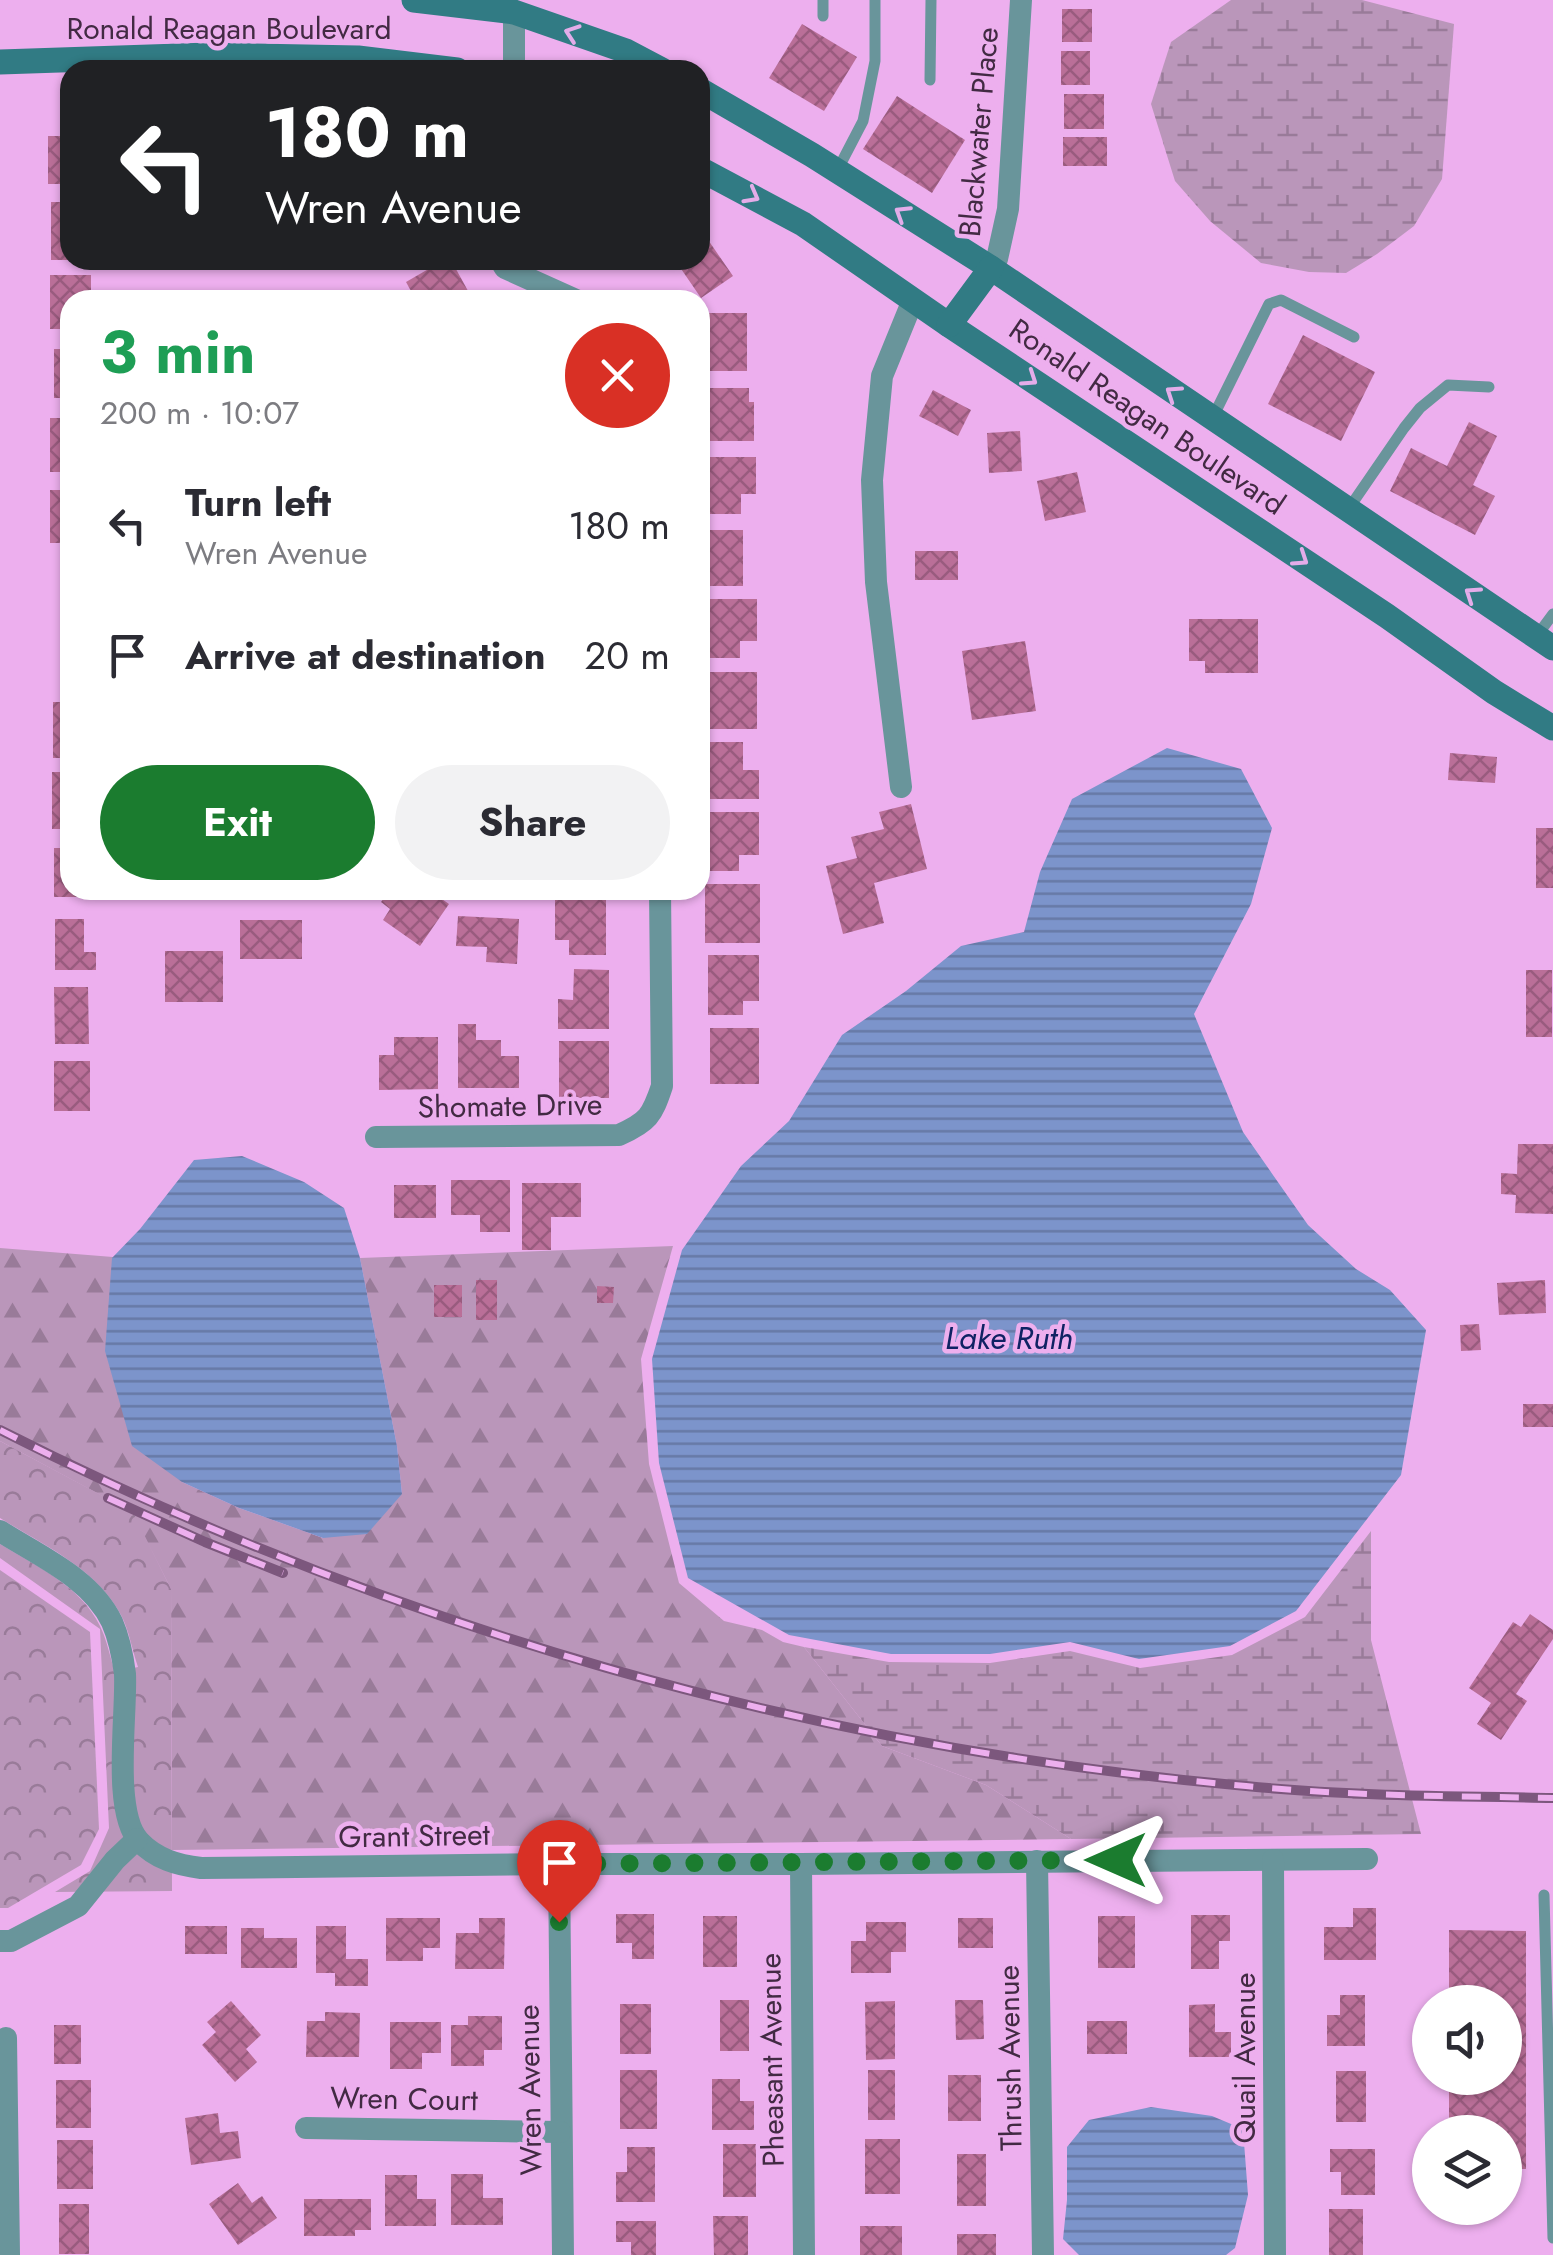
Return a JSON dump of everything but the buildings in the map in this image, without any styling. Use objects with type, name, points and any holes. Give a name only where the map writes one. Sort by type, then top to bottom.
[{"type":"main road","name":"Ronald Reagan Boulevard","points":[[414,0],[514,12],[643,60]]},
{"type":"main road","name":"Ronald Reagan Boulevard","points":[[70,60],[209,56],[374,60]]},
{"type":"main road","name":"Ronald Reagan Boulevard","points":[[0,62],[60,60]]},
{"type":"main road","name":"Ronald Reagan Boulevard","points":[[710,96],[991,268],[1545,643]]},
{"type":"main road","name":"Ronald Reagan Boulevard","points":[[710,174],[803,224],[1494,692],[1553,728]]},
{"type":"main road","points":[[949,325],[991,268]]},
{"type":"street","name":"Blackwater Place","points":[[991,268],[997,258],[1008,208],[1021,0]]},
{"type":"street","points":[[514,12],[514,60]]},
{"type":"street","points":[[509,270],[554,290]]},
{"type":"street","points":[[901,788],[876,582],[872,480],[882,376],[913,300]]},
{"type":"street","name":"Shomate Drive","points":[[376,1137],[619,1135],[639,1126],[654,1110],[662,1086],[660,900]]},
{"type":"street","points":[[0,1532],[71,1575],[95,1596],[112,1622],[125,1678],[123,1784],[129,1822],[137,1839],[78,1906],[11,1941],[0,1941]]},
{"type":"street","name":"Grant Street","points":[[137,1839],[173,1864],[201,1868],[1368,1859]]},
{"type":"street","name":"Thrush Avenue","points":[[1037,1860],[1043,2255]]},
{"type":"street","name":"Quail Avenue","points":[[1273,1860],[1276,2255]]},
{"type":"street","name":"Wren Avenue","points":[[558,1864],[563,2255]]},
{"type":"street","name":"Pheasant Avenue","points":[[800,1864],[804,2255]]},
{"type":"street","points":[[6,2038],[3,2128],[9,2255]]},
{"type":"street","name":"Wren Court","points":[[306,2128],[560,2132]]},
{"type":"lane","points":[[823,0],[823,16]]},
{"type":"lane","points":[[836,171],[863,121],[874,61],[875,0]]},
{"type":"lane","points":[[930,80],[931,0]]},
{"type":"lane","points":[[1212,419],[1269,304],[1281,300],[1354,338]]},
{"type":"lane","points":[[1347,510],[1420,408],[1448,385],[1489,388]]},
{"type":"lane","points":[[1545,643],[1553,614]]},
{"type":"lane","points":[[1544,1895],[1553,2238]]},
{"type":"green space","points":[[1231,0],[1362,0],[1454,24],[1442,179],[1414,226],[1346,273],[1309,272],[1261,263],[1210,221],[1175,181],[1151,104],[1171,42]]},
{"type":"green space","points":[[673,1246],[641,1359],[649,1464],[679,1583],[724,1621],[762,1630],[783,1642],[804,1647],[882,1746],[986,1785],[1071,1839],[172,1850],[171,1589],[132,1512],[0,1441],[0,1248],[113,1257],[182,1482],[239,1508],[323,1538],[402,1494],[397,1446],[360,1258]]},
{"type":"green space","points":[[0,1441],[133,1512],[171,1589],[172,1891],[55,1892],[90,1871],[109,1828],[100,1629],[0,1558],[0,1544],[56,1578],[81,1599],[100,1626],[115,1672],[138,1667],[121,1615],[98,1584],[67,1559],[0,1518]]},
{"type":"green space","points":[[1371,1531],[1371,1640],[1421,1834],[1071,1839],[986,1785],[882,1746],[804,1647],[889,1662],[990,1663],[1070,1651],[1140,1668],[1232,1655],[1305,1617]]},
{"type":"green space","points":[[0,1570],[90,1632],[99,1829],[81,1865],[8,1908],[0,1908]]},
{"type":"water","name":"Lake Ruth","points":[[1167,748],[1241,769],[1272,828],[1251,904],[1194,1014],[1243,1132],[1308,1225],[1356,1269],[1390,1290],[1426,1330],[1401,1475],[1296,1611],[1230,1646],[1139,1659],[1070,1642],[990,1654],[891,1654],[789,1635],[688,1578],[659,1463],[652,1359],[682,1250],[741,1166],[789,1121],[842,1035],[906,991],[961,946],[1024,932],[1040,872],[1072,799]]},
{"type":"water","points":[[242,1156],[304,1182],[344,1208],[360,1258],[397,1446],[402,1494],[367,1534],[323,1538],[239,1508],[182,1482],[132,1446],[105,1351],[112,1258],[194,1160]]},
{"type":"water","points":[[1151,2107],[1212,2116],[1243,2129],[1248,2195],[1235,2248],[1226,2255],[1079,2255],[1063,2239],[1067,2147],[1089,2120]]},
{"type":"railway","points":[[0,1430],[147,1500],[298,1563],[450,1619],[606,1668],[763,1709],[922,1742],[1084,1768],[1323,1792],[1553,1798]]},
{"type":"railway","points":[[108,1498],[283,1573]]},
{"type":"route","points":[[559,1922],[558,1864],[1116,1860]]}]
